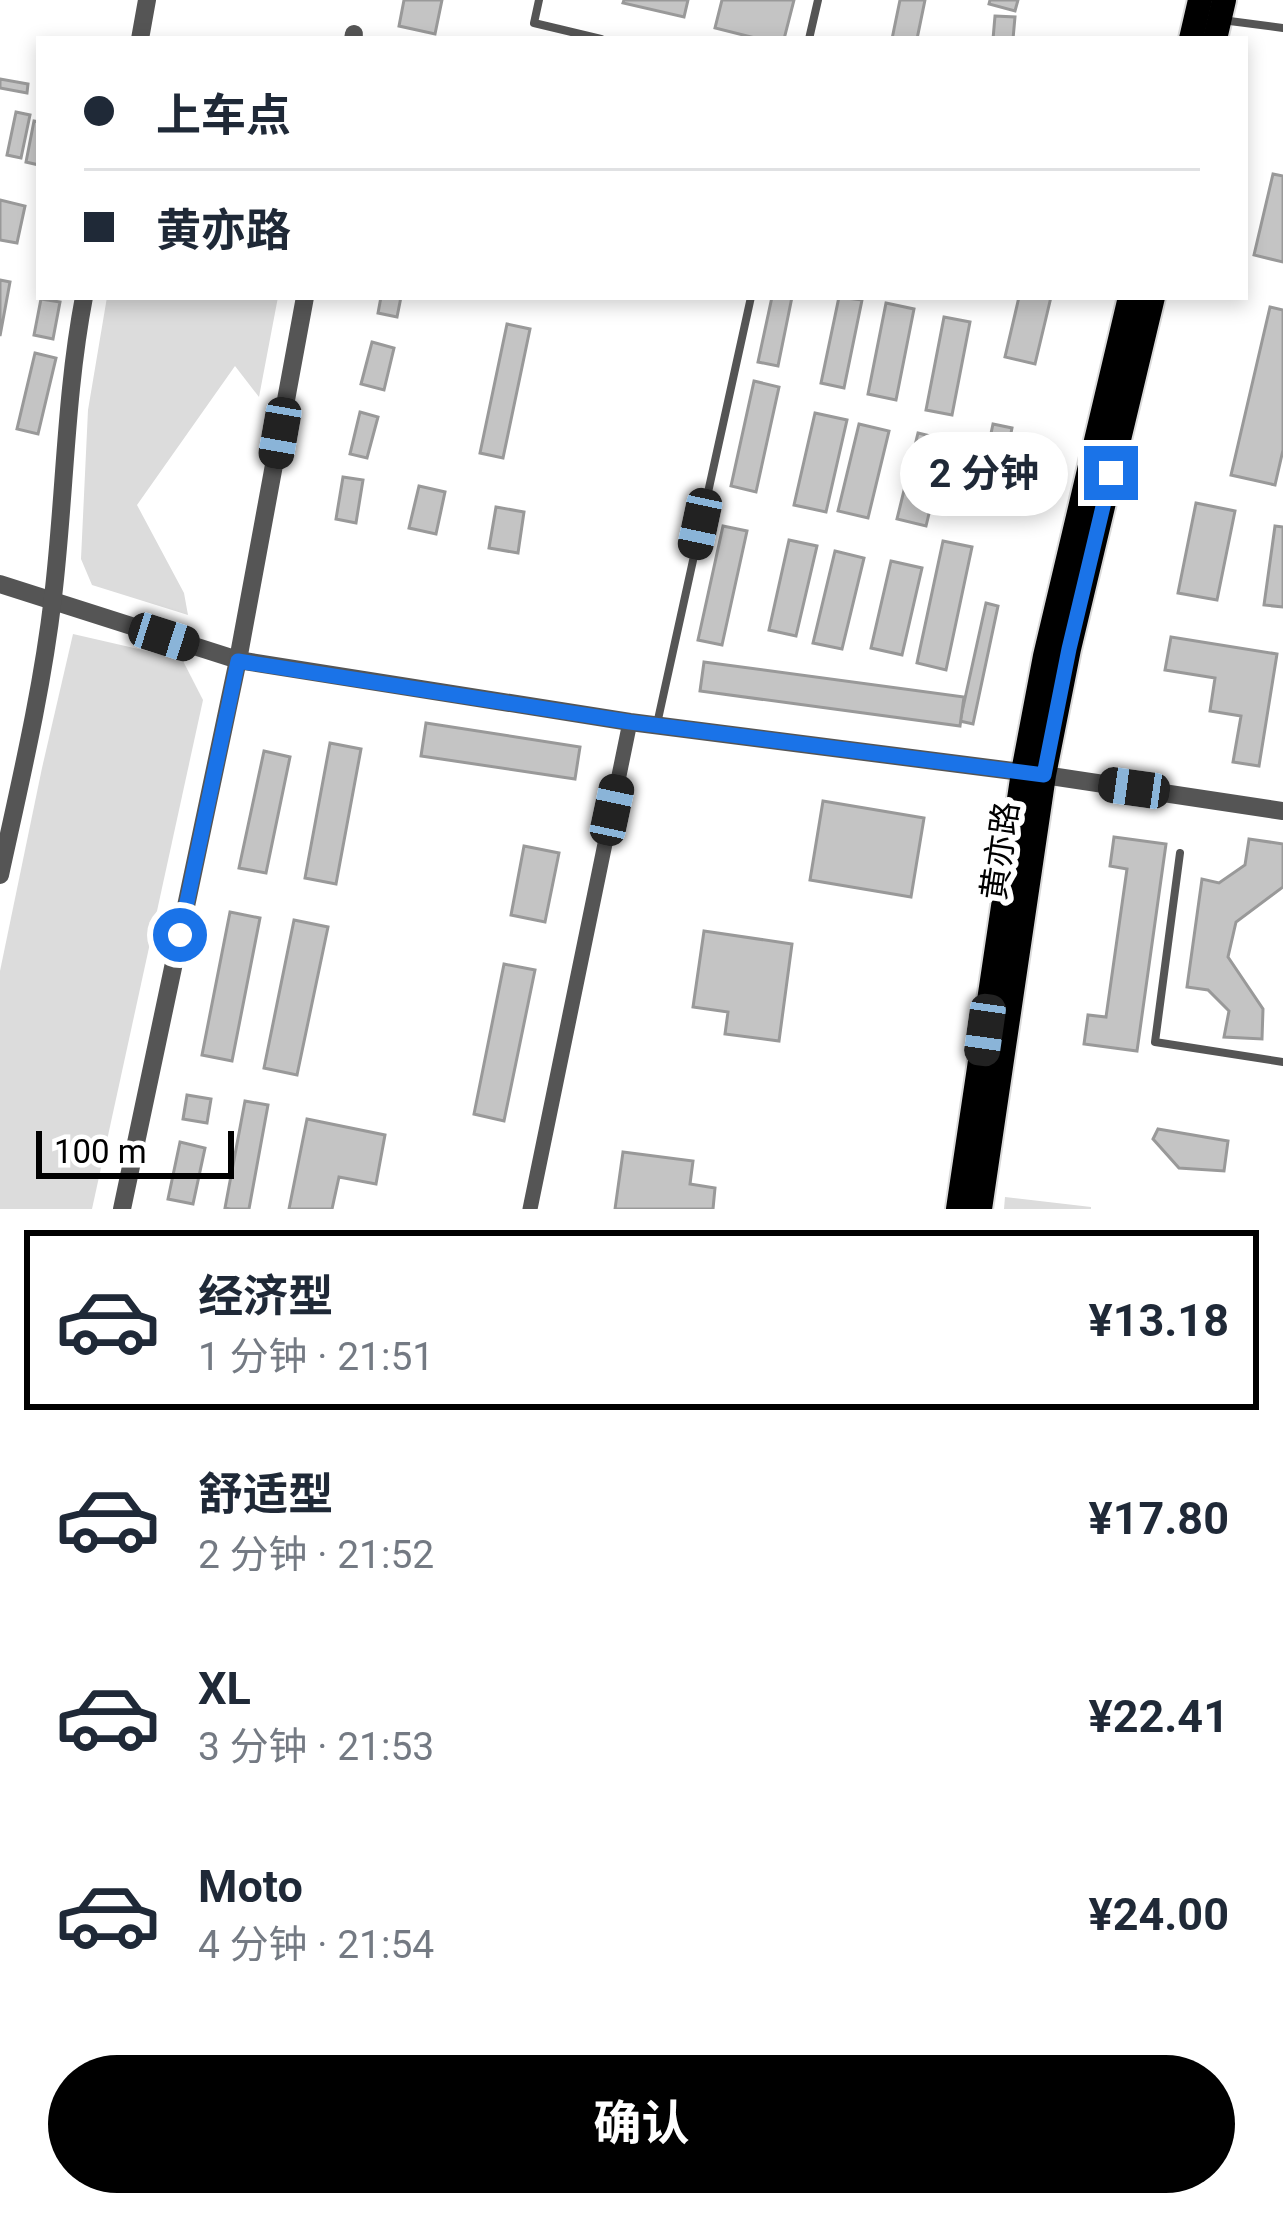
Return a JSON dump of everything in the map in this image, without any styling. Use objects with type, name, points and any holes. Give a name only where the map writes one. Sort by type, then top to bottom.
[{"type":"main road","points":[[1192,36],[1200,0]]},
{"type":"main road","name":"黄亦路","points":[[980,1209],[1045,656],[1129,300]]},
{"type":"main road","name":"黄亦路","points":[[958,1209],[1034,774],[1069,649],[1152,300]]},
{"type":"street","points":[[141,36],[147,0]]},
{"type":"street","points":[[0,875],[53,601],[67,408],[84,300]]},
{"type":"street","points":[[122,1209],[238,661],[304,300]]},
{"type":"street","points":[[0,584],[238,661],[630,722],[1283,811]]},
{"type":"street","points":[[530,1209],[630,722]]},
{"type":"lane","points":[[539,0],[534,23],[588,36]]},
{"type":"lane","points":[[810,36],[818,0]]},
{"type":"lane","points":[[1219,19],[1283,28]]},
{"type":"lane","points":[[657,725],[750,300]]},
{"type":"lane","points":[[1180,853],[1155,1042],[1283,1062]]},
{"type":"shaded area","points":[[106,300],[277,300],[259,397],[235,366],[137,505],[184,593],[188,615],[92,585],[81,559],[88,410]]},
{"type":"shaded area","points":[[73,634],[182,659],[203,700],[92,1209],[0,1209],[0,971]]},
{"type":"shaded area","points":[[1005,1197],[1091,1207],[1091,1209],[1004,1209]]},
{"type":"building","points":[[404,0],[442,0],[435,34],[399,26]]},
{"type":"building","points":[[624,0],[688,0],[684,17]]},
{"type":"building","points":[[722,0],[794,0],[785,36],[747,36],[715,28]]},
{"type":"building","points":[[900,0],[925,0],[918,36],[893,36]]},
{"type":"building","points":[[990,0],[1018,0],[1015,11],[989,4]]},
{"type":"building","points":[[995,16],[1015,17],[1013,36],[993,36]]},
{"type":"building","points":[[0,79],[28,84],[27,93],[0,88]]},
{"type":"building","points":[[16,112],[30,115],[21,158],[7,155]]},
{"type":"building","points":[[34,121],[36,121],[36,164],[26,162]]},
{"type":"building","points":[[1273,174],[1283,176],[1283,262],[1254,255]]},
{"type":"building","points":[[0,200],[25,206],[17,243],[0,240]]},
{"type":"building","points":[[0,280],[10,282],[0,336]]},
{"type":"building","points":[[41,300],[60,302],[53,339],[34,335]]},
{"type":"building","points":[[380,300],[400,300],[397,317],[378,313]]},
{"type":"building","points":[[771,300],[791,300],[778,366],[758,362]]},
{"type":"building","points":[[838,300],[862,300],[844,388],[821,383]]},
{"type":"building","points":[[1018,300],[1050,300],[1035,364],[1005,357]]},
{"type":"building","points":[[886,303],[914,309],[896,400],[868,394]]},
{"type":"building","points":[[1270,307],[1283,310],[1283,450],[1275,485],[1231,475]]},
{"type":"building","points":[[944,317],[970,322],[952,415],[926,410]]},
{"type":"building","points":[[507,324],[530,329],[503,458],[480,453]]},
{"type":"building","points":[[372,342],[394,348],[384,390],[361,384]]},
{"type":"building","points":[[35,353],[56,358],[38,434],[17,429]]},
{"type":"building","points":[[754,381],[779,387],[756,492],[731,486]]},
{"type":"building","points":[[360,412],[378,417],[367,458],[350,454]]},
{"type":"building","points":[[815,413],[847,420],[826,512],[794,505]]},
{"type":"building","points":[[859,424],[889,431],[868,518],[838,511]]},
{"type":"building","points":[[993,424],[1012,428],[999,494],[979,490]]},
{"type":"building","points":[[918,433],[947,440],[926,526],[897,519]]},
{"type":"building","points":[[343,477],[363,480],[356,523],[336,519]]},
{"type":"building","points":[[419,486],[445,492],[436,534],[409,528]]},
{"type":"building","points":[[1196,503],[1235,511],[1217,600],[1178,593]]},
{"type":"building","points":[[496,507],[524,512],[518,553],[489,548]]},
{"type":"building","points":[[723,526],[747,531],[722,645],[698,640]]},
{"type":"building","points":[[1275,526],[1283,527],[1283,607],[1264,605]]},
{"type":"building","points":[[789,540],[817,546],[796,636],[769,630]]},
{"type":"building","points":[[943,541],[972,547],[946,670],[917,663]]},
{"type":"building","points":[[835,551],[864,558],[842,649],[813,643]]},
{"type":"building","points":[[891,561],[922,568],[902,655],[871,648]]},
{"type":"building","points":[[986,603],[998,606],[973,724],[960,721]]},
{"type":"building","points":[[1171,637],[1277,654],[1259,766],[1233,762],[1241,716],[1210,711],[1215,678],[1165,670]]},
{"type":"building","points":[[704,662],[964,697],[960,726],[700,691]]},
{"type":"building","points":[[426,723],[580,747],[575,779],[421,756]]},
{"type":"building","points":[[330,743],[361,749],[336,884],[305,878]]},
{"type":"building","points":[[264,751],[290,757],[266,873],[239,868]]},
{"type":"building","points":[[823,801],[924,818],[911,897],[810,880]]},
{"type":"building","points":[[1114,837],[1166,844],[1137,1051],[1084,1044],[1088,1015],[1106,1017],[1127,869],[1110,866]]},
{"type":"building","points":[[1249,839],[1283,844],[1283,887],[1236,922],[1228,957],[1263,1009],[1262,1039],[1224,1037],[1229,1011],[1208,990],[1187,987],[1202,879],[1219,883],[1245,865]]},
{"type":"building","points":[[524,846],[559,853],[545,922],[511,915]]},
{"type":"building","points":[[230,912],[260,918],[232,1061],[202,1055]]},
{"type":"building","points":[[294,920],[328,927],[297,1075],[264,1068]]},
{"type":"building","points":[[704,931],[792,944],[779,1041],[725,1034],[728,1012],[693,1007]]},
{"type":"building","points":[[504,964],[535,970],[504,1121],[474,1114]]},
{"type":"building","points":[[187,1095],[211,1099],[207,1123],[183,1119]]},
{"type":"building","points":[[245,1101],[268,1105],[249,1209],[230,1209],[225,1208]]},
{"type":"building","points":[[307,1119],[385,1135],[376,1184],[339,1177],[332,1209],[289,1209]]},
{"type":"building","points":[[1158,1129],[1228,1141],[1224,1171],[1179,1168],[1153,1139]]},
{"type":"building","points":[[180,1142],[205,1148],[193,1204],[168,1199]]},
{"type":"building","points":[[623,1152],[693,1161],[690,1184],[715,1188],[713,1209],[615,1209]]},
{"type":"route","points":[[180,935],[238,661],[630,722],[1044,775],[1111,473]]}]
